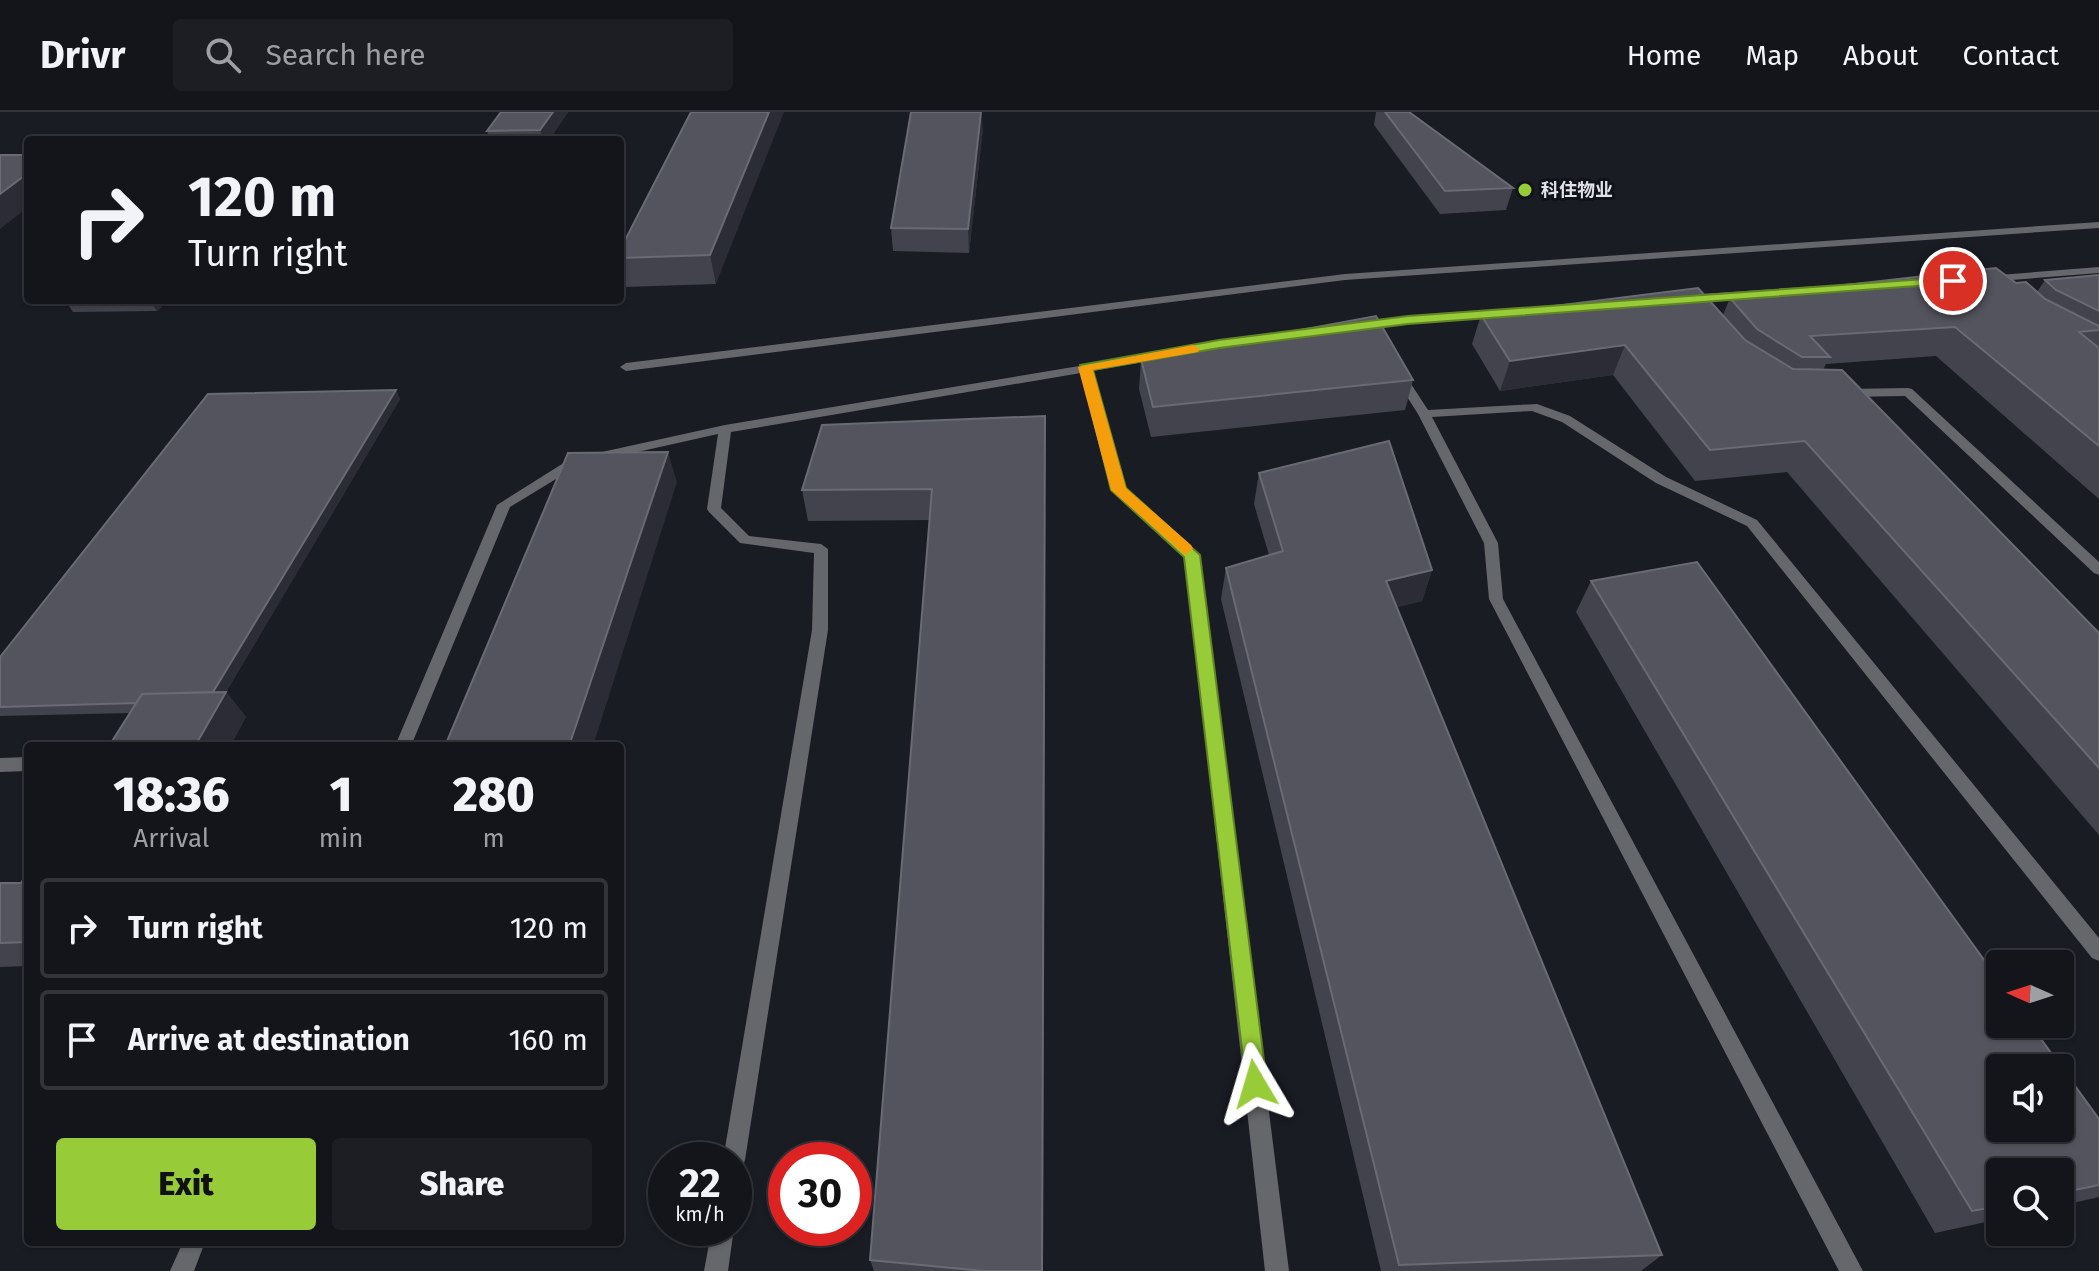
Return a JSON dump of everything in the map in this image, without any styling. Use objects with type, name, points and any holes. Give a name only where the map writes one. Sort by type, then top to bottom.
[{"type":"street","points":[[626,367],[1345,277],[2099,225]]},
{"type":"street","points":[[1967,280],[1987,283],[2099,270]]},
{"type":"street","points":[[1666,299],[1686,303],[1829,288]]},
{"type":"street","points":[[1365,330],[1529,310]]},
{"type":"street","points":[[405,742],[504,505],[575,462],[725,429],[1263,339]]},
{"type":"street","points":[[1391,363],[1424,414],[1491,543],[1496,599],[1851,1271]]},
{"type":"street","points":[[1085,367],[1118,490],[1192,555],[1277,1271]]},
{"type":"street","points":[[1829,393],[1908,392],[2099,570]]},
{"type":"street","points":[[1424,414],[1533,407],[1566,419],[1661,480],[1752,523],[2099,952]]},
{"type":"street","points":[[725,429],[714,509],[745,540],[821,549],[820,630],[737,1142]]},
{"type":"street","points":[[0,765],[24,764]]},
{"type":"street","points":[[182,1271],[192,1246]]},
{"type":"street","points":[[716,1271],[720,1246]]},
{"type":"building","points":[[501,112],[553,112],[540,130],[487,131]]},
{"type":"building","points":[[691,112],[769,112],[710,255],[624,258],[624,242]]},
{"type":"building","points":[[911,112],[981,112],[968,229],[891,228]]},
{"type":"building","points":[[1385,112],[1409,112],[1513,188],[1445,191]]},
{"type":"building","points":[[0,155],[24,155],[24,176],[0,194]]},
{"type":"building","points":[[1996,268],[2016,283],[2026,282],[2045,299],[2099,326],[2099,330],[2079,332],[2099,348],[2099,446],[1955,327],[1810,336],[1830,357],[1802,357],[1757,329],[1730,298]]},
{"type":"building","points":[[2099,275],[2099,311],[2056,290],[2045,280]]},
{"type":"building","points":[[1698,288],[1745,340],[1793,369],[1842,370],[2099,633],[2099,768],[1805,441],[1710,450],[1625,345],[1510,361],[1481,315]]},
{"type":"building","points":[[1376,316],[1413,380],[1153,407],[1141,359]]},
{"type":"building","points":[[396,390],[213,692],[142,694],[136,703],[0,707],[0,657],[208,394]]},
{"type":"building","points":[[1045,416],[1042,1271],[983,1271],[870,1260],[932,489],[802,490],[822,425]]},
{"type":"building","points":[[1389,441],[1432,570],[1386,581],[1662,1255],[1399,1265],[1226,568],[1283,551],[1259,473]]},
{"type":"building","points":[[668,452],[570,742],[447,742],[568,453]]},
{"type":"building","points":[[1697,562],[1986,963],[1986,1038],[2040,1038],[2052,1054],[1986,1054],[1986,1142],[2074,1142],[2074,1085],[2099,1119],[2099,1185],[2074,1190],[2074,1158],[1986,1158],[1986,1208],[1972,1211],[1591,581]]},
{"type":"building","points":[[226,692],[197,742],[112,742],[142,694]]},
{"type":"building","points":[[24,878],[24,942],[0,943],[0,883],[21,883]]},
{"type":"slow traffic","points":[[1185,549],[1118,490],[1085,367],[1193,349]]},
{"type":"place","name":"科住物业","points":[[1525,190]]},
{"type":"route","points":[[1255,1084],[1192,555],[1118,490],[1085,367],[1219,344],[1408,320],[1953,281]]}]
